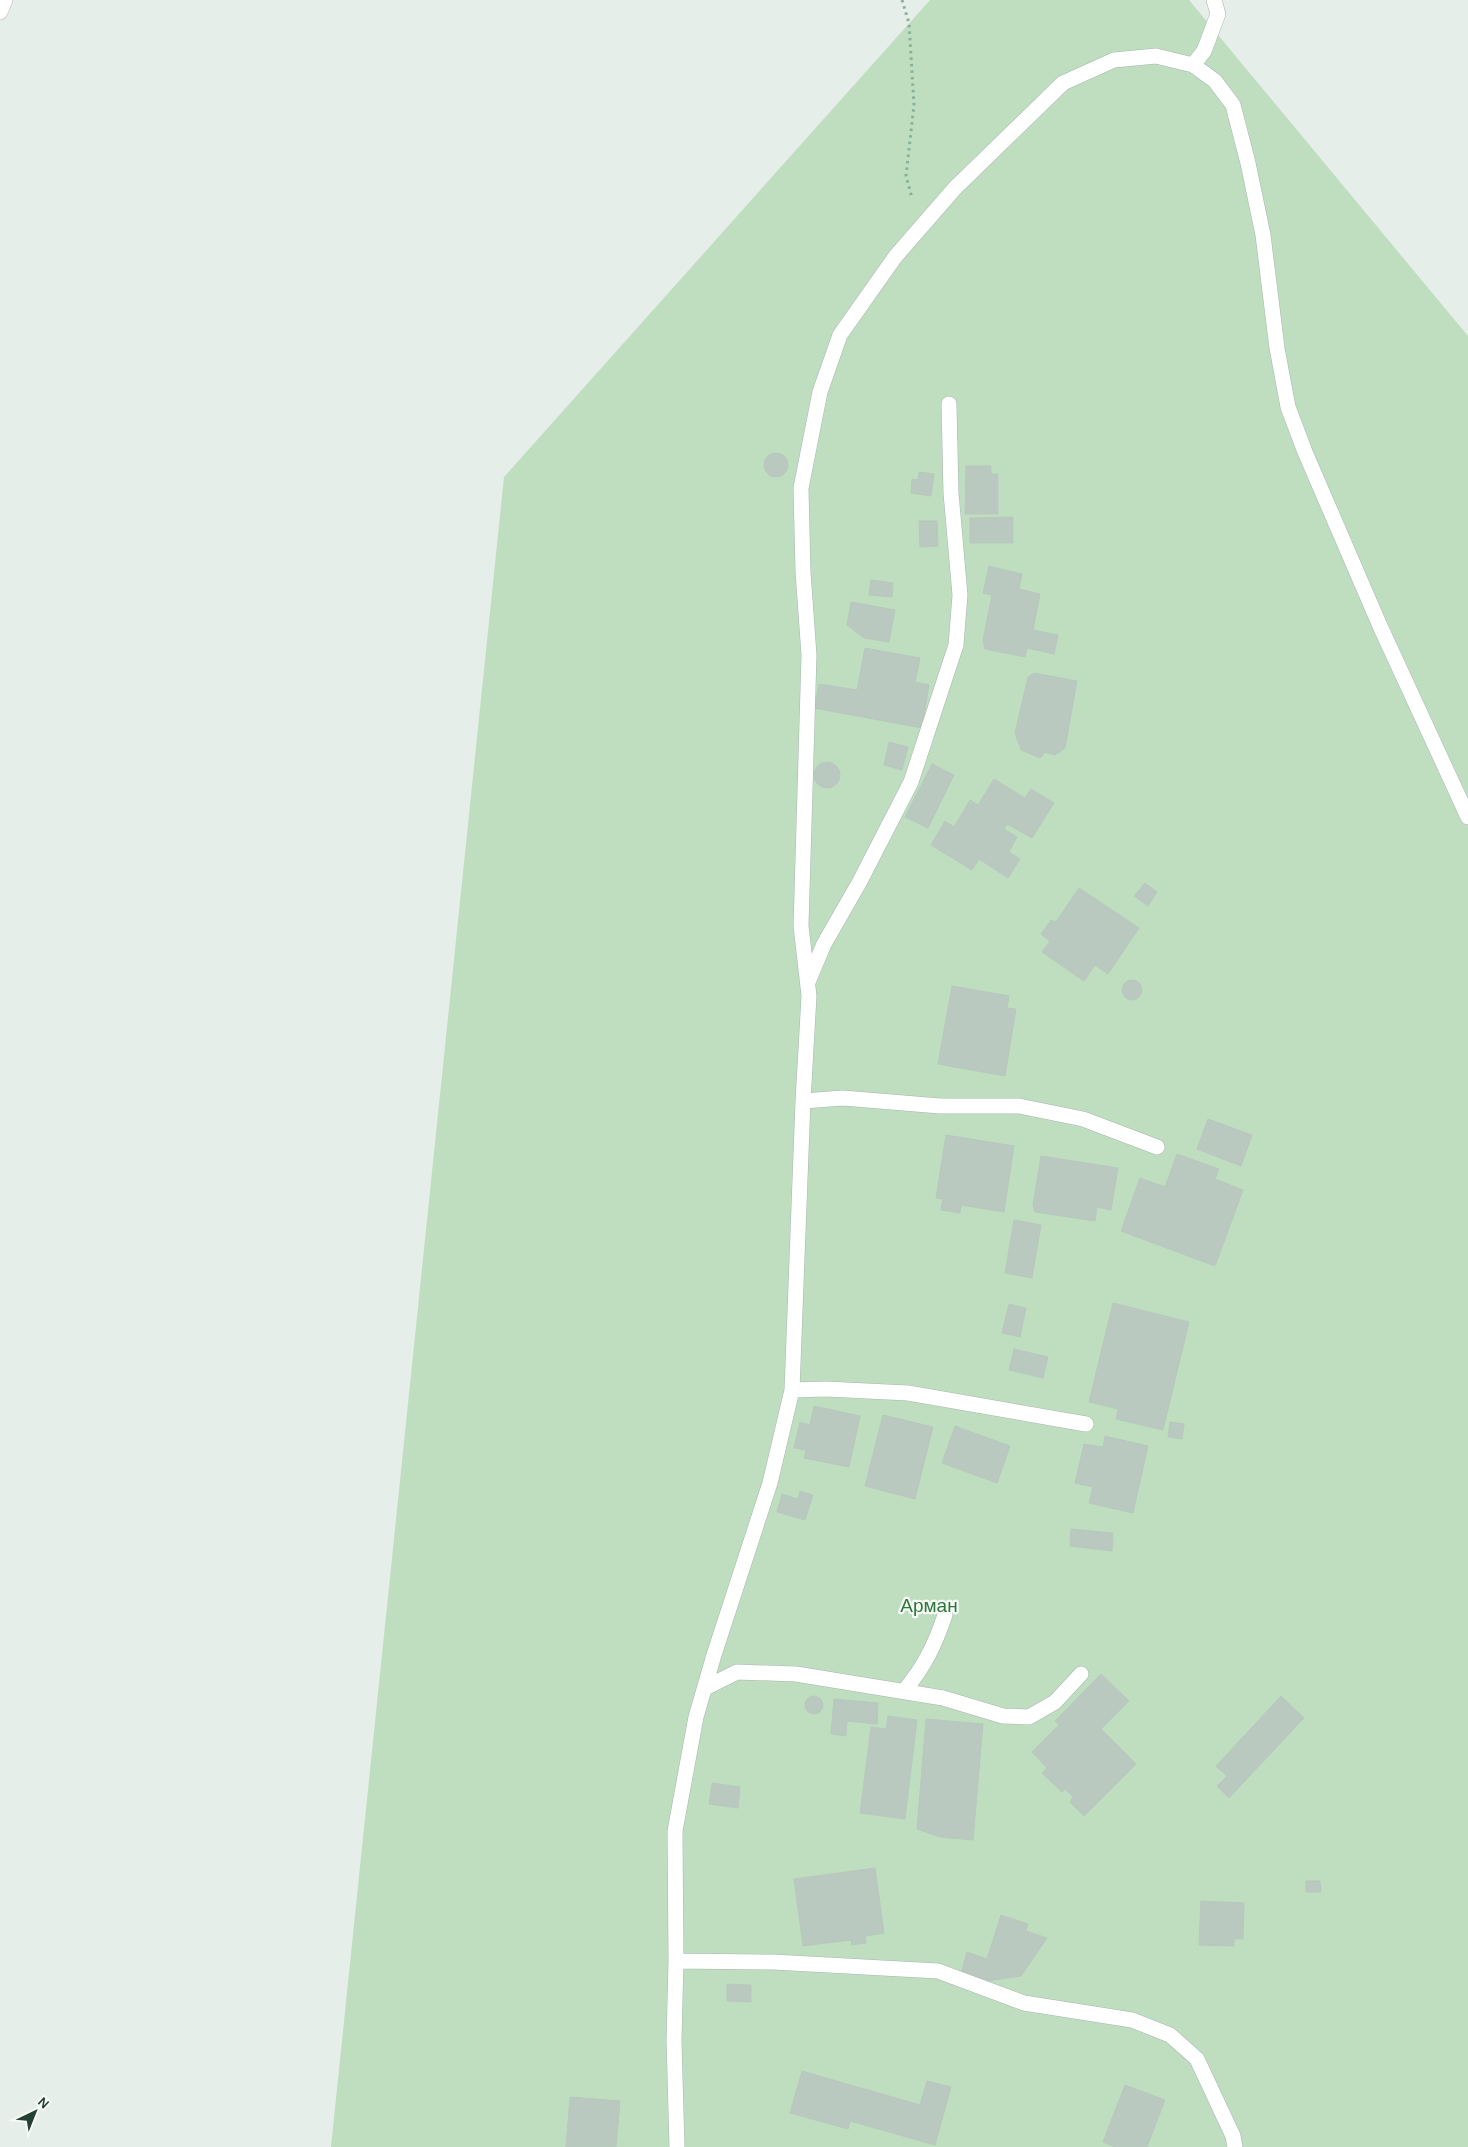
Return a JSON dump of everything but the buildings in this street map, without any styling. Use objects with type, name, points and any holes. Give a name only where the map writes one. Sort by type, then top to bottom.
[{"type":"street","points":[[0,12],[5,0]]},
{"type":"street","points":[[1192,65],[1204,51],[1218,14],[1214,0]]},
{"type":"street","points":[[677,2147],[674,2041],[676,1961],[675,1830],[696,1717],[770,1483],[792,1390],[802,1100],[809,996],[801,926],[809,656],[803,572],[801,488],[820,392],[840,335],[895,257],[955,188],[1063,83],[1114,60],[1156,56],[1192,65],[1215,81],[1233,106],[1263,235],[1277,348],[1288,407],[1305,452],[1380,626],[1468,817]]},
{"type":"street","points":[[808,984],[824,944],[859,883],[911,782],[956,645],[960,595],[951,493],[949,404]]},
{"type":"street","points":[[802,1100],[843,1098],[940,1106],[1019,1106],[1083,1119],[1157,1147]]},
{"type":"street","points":[[792,1390],[826,1389],[908,1393],[1086,1424]]},
{"type":"street","points":[[904,1691],[918,1673],[937,1642],[945,1615]]},
{"type":"street","points":[[705,1688],[737,1672],[796,1674],[943,1698],[1003,1716],[1029,1717],[1054,1702],[1081,1674]]},
{"type":"street","points":[[676,1961],[773,1962],[938,1971],[1024,2003],[1132,2020],[1170,2035],[1196,2059],[1233,2136],[1235,2147]]},
{"type":"path","points":[[902,0],[909,23],[914,105],[906,176],[921,227]]},
{"type":"green space","name":"Арман","points":[[930,0],[1189,0],[1468,336],[1468,2147],[331,2147],[504,477]]}]
